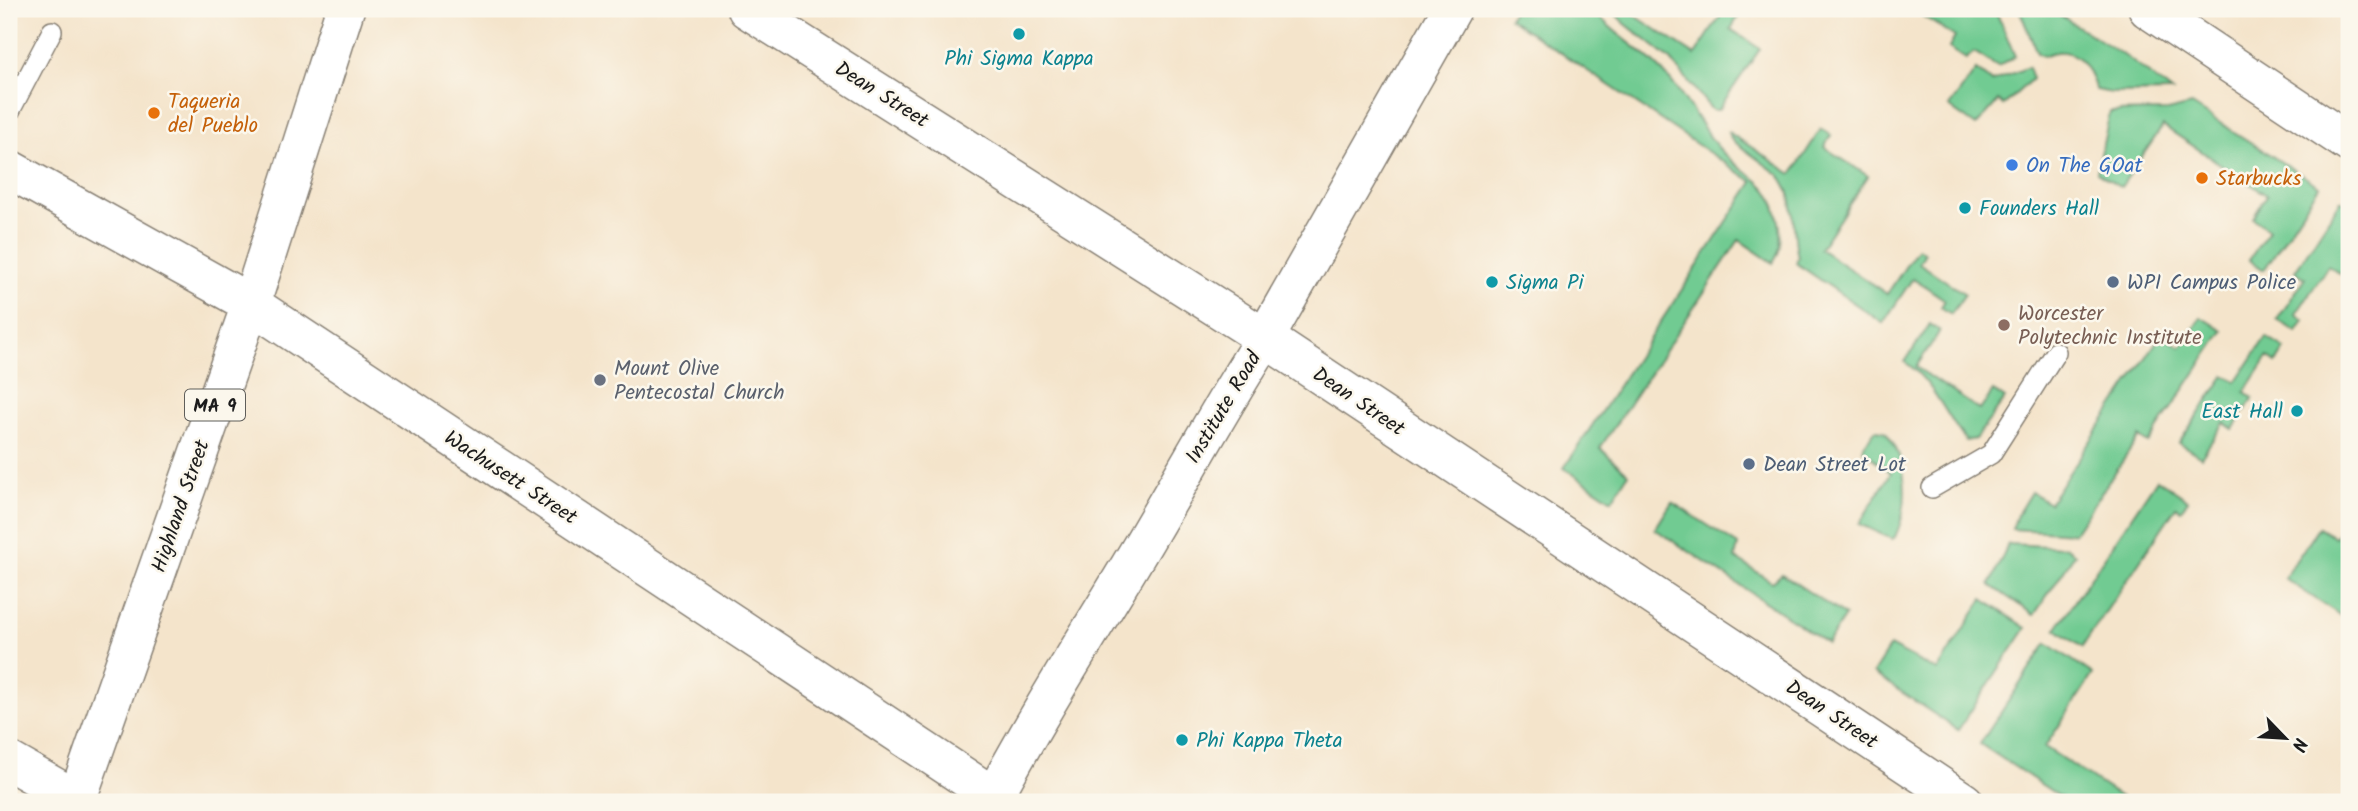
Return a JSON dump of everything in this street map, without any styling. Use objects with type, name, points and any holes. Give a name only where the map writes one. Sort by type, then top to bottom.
[{"type":"main road","name":"Highland Street","points":[[78,801],[251,304],[345,9]]},
{"type":"main road","name":"Dean Street","points":[[747,9],[1265,338],[1964,802]]},
{"type":"main road","name":"Institute Road","points":[[995,800],[1015,758],[1239,377],[1265,338],[1452,9]]},
{"type":"main road","points":[[2148,9],[2349,143]]},
{"type":"main road","name":"Wachusett Street","points":[[9,169],[251,304],[995,800]]},
{"type":"main road","points":[[9,761],[78,801]]},
{"type":"lane","points":[[9,113],[52,31]]},
{"type":"lane","points":[[1932,488],[1992,454],[2056,352]]},
{"type":"green space","points":[[1514,9],[1592,9],[1664,73],[1717,146],[1764,187],[1771,197],[1780,228],[1778,254],[1773,263],[1739,240],[1600,448],[1628,474],[1612,500],[1564,468],[1753,182],[1509,18]]},
{"type":"green space","points":[[1611,9],[1637,9],[1634,15],[1695,55],[1725,9],[1738,17],[1731,29],[1760,49],[1718,110],[1712,110],[1671,60],[1623,22]]},
{"type":"green space","points":[[1912,9],[1995,9],[2015,56],[1998,67],[1974,52],[1966,59],[1949,48],[1955,37]]},
{"type":"green space","points":[[2019,9],[2050,9],[2128,58],[2172,92],[2111,93],[2096,90],[2078,58],[2063,52],[2043,56],[2037,53]]},
{"type":"green space","points":[[2028,67],[2032,79],[2003,106],[1998,101],[1976,126],[1949,107],[1976,70],[1992,82]]},
{"type":"green space","points":[[2192,105],[2319,186],[2264,270],[2249,260],[2269,230],[2253,218],[2267,195],[2163,126],[2121,187],[2097,172],[2110,112],[2167,111]]},
{"type":"green space","points":[[1821,129],[1831,135],[1824,147],[1868,176],[1820,249],[1887,294],[1918,248],[1925,253],[1919,263],[1965,294],[1951,314],[1941,307],[1945,300],[1913,278],[1883,323],[1796,263],[1798,257],[1792,204],[1785,184],[1779,175],[1732,140],[1727,131],[1792,174]]},
{"type":"green space","points":[[2341,200],[2349,205],[2349,279],[2328,266],[2296,314],[2304,320],[2297,332],[2277,320],[2305,278],[2295,271]]},
{"type":"green space","points":[[2201,317],[2223,331],[2148,443],[2139,437],[2074,533],[2012,529],[2031,492],[2049,503],[2161,335],[2181,347]]},
{"type":"green space","points":[[1930,324],[1940,331],[1916,367],[1980,410],[1993,391],[2005,399],[1975,439],[1966,441],[1931,389],[1905,362]]},
{"type":"green space","points":[[2266,337],[2285,349],[2276,363],[2268,357],[2245,392],[2253,398],[2233,429],[2224,423],[2201,457],[2179,443],[2225,375],[2236,382]]},
{"type":"green space","points":[[1875,430],[1884,431],[1892,442],[1902,468],[1905,497],[1900,525],[1892,539],[1859,524],[1891,473],[1863,450]]},
{"type":"green space","points":[[2157,479],[2188,500],[2181,510],[2176,507],[2082,647],[2056,629]]},
{"type":"green space","points":[[1672,502],[1738,545],[1735,558],[1772,582],[1782,574],[1845,616],[1827,643],[1655,529]]},
{"type":"green space","points":[[2349,516],[2349,621],[2284,578],[2319,527],[2335,538]]},
{"type":"green space","points":[[2008,544],[2065,547],[2075,554],[2034,615],[1990,585]]},
{"type":"green space","points":[[1983,599],[2026,628],[1958,730],[1873,673],[1890,646],[1937,671]]},
{"type":"green space","points":[[2047,643],[2093,674],[2045,747],[2128,802],[2068,802],[1980,744]]},
{"type":"place","name":"Phi Sigma Kappa","points":[[1019,34]]},
{"type":"place","name":"Taqueria del Pueblo","points":[[154,113]]},
{"type":"place","name":"On The GOat","points":[[2012,165]]},
{"type":"place","name":"Starbucks","points":[[2202,178]]},
{"type":"place","name":"Founders Hall","points":[[1965,208]]},
{"type":"place","name":"Sigma Pi","points":[[1492,282]]},
{"type":"place","name":"WPI Campus Police","points":[[2113,282]]},
{"type":"place","name":"Worcester Polytechnic Institute","points":[[2004,325]]},
{"type":"place","name":"Mount Olive Pentecostal Church","points":[[600,380]]},
{"type":"place","name":"East Hall","points":[[2297,411]]},
{"type":"place","name":"Dean Street Lot","points":[[1749,464]]},
{"type":"place","name":"Phi Kappa Theta","points":[[1182,740]]}]
